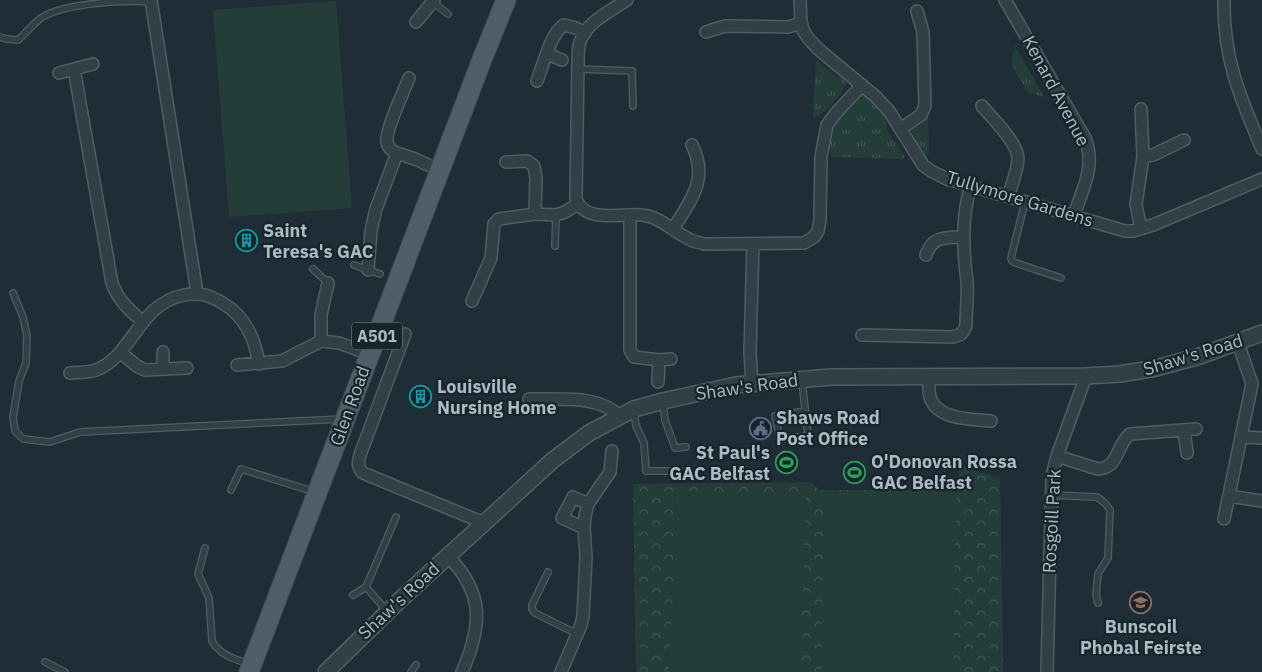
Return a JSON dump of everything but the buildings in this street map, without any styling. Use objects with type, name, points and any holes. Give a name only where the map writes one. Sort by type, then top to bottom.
[{"type":"main road","name":"Glen Road","points":[[250,669],[506,0]]},
{"type":"street","points":[[627,0],[596,21],[580,42],[576,199],[578,204],[592,213],[605,216],[653,216],[690,240],[704,244],[804,243],[814,237],[818,231],[820,220],[821,157],[827,125],[862,85]]},
{"type":"street","name":"Tullymore Gardens","points":[[800,0],[801,23],[808,38],[818,49],[876,97],[889,111],[923,165],[947,179],[1125,231],[1141,229],[1262,180]]},
{"type":"street","name":"Kenard Avenue","points":[[1005,0],[1085,138],[1089,149],[1088,172],[1074,215]]},
{"type":"street","points":[[1224,0],[1226,40],[1233,76],[1262,149]]},
{"type":"street","points":[[151,1],[197,293]]},
{"type":"street","points":[[416,22],[434,1]]},
{"type":"street","points":[[900,129],[921,115],[925,106],[923,32],[917,11]]},
{"type":"street","points":[[706,32],[725,26],[788,27],[801,23]]},
{"type":"street","points":[[537,81],[559,28],[564,25],[585,33]]},
{"type":"street","points":[[547,54],[562,60]]},
{"type":"street","points":[[59,73],[93,64]]},
{"type":"street","points":[[74,69],[112,283],[117,296],[124,306],[142,322]]},
{"type":"street","points":[[409,78],[388,130],[386,141],[390,150],[441,171]]},
{"type":"street","points":[[982,106],[1002,128],[1015,149],[1018,158],[1008,197]]},
{"type":"street","points":[[1141,109],[1143,157],[1136,204],[1141,229]]},
{"type":"street","points":[[1143,157],[1153,155],[1184,140]]},
{"type":"street","points":[[673,229],[698,188],[699,157],[692,145]]},
{"type":"street","points":[[368,270],[371,231],[376,208],[397,153]]},
{"type":"street","points":[[506,162],[527,161],[534,166],[536,214]]},
{"type":"street","points":[[862,335],[953,338],[960,336],[965,331],[967,283],[964,268],[964,238],[966,202],[970,186]]},
{"type":"street","points":[[472,301],[491,258],[494,224],[499,219],[536,214],[556,214],[565,212],[578,204]]},
{"type":"street","points":[[630,215],[630,350],[634,357],[659,360],[671,359]]},
{"type":"street","points":[[926,255],[929,247],[940,239],[964,238]]},
{"type":"street","points":[[752,384],[750,352],[753,244]]},
{"type":"street","points":[[321,341],[321,315],[328,283]]},
{"type":"street","points":[[70,373],[96,370],[109,362],[120,352],[151,313],[177,297],[197,293],[213,297],[234,310],[251,332],[256,345],[259,364]]},
{"type":"street","name":"Shaw's Road","points":[[326,672],[484,522],[573,444],[589,432],[627,413],[663,401],[705,391],[802,379],[870,376],[1086,376],[1120,374],[1156,368],[1191,359],[1262,333]]},
{"type":"street","points":[[405,334],[360,455],[358,465],[360,470],[363,473],[484,522]]},
{"type":"street","points":[[237,365],[282,361],[321,341],[339,343],[369,354]]},
{"type":"street","points":[[1224,519],[1242,437],[1257,382],[1238,343]]},
{"type":"street","points":[[120,352],[145,370],[187,368]]},
{"type":"street","points":[[163,352],[163,369]]},
{"type":"street","points":[[658,382],[659,360]]},
{"type":"street","points":[[929,376],[930,399],[942,412],[954,416],[991,421]]},
{"type":"street","name":"Rosgoill Park","points":[[1047,672],[1050,495],[1052,476],[1057,456],[1086,376]]},
{"type":"street","points":[[529,400],[593,401],[627,413]]},
{"type":"street","points":[[1057,456],[1103,469],[1112,464],[1124,440],[1130,434],[1190,429],[1187,452]]},
{"type":"street","points":[[1242,437],[1262,438]]},
{"type":"street","points":[[561,672],[581,625],[585,602],[586,558],[584,528],[588,504],[610,472],[612,451]]},
{"type":"street","points":[[1229,496],[1262,501]]},
{"type":"street","points":[[584,528],[562,518],[573,497],[588,504]]},
{"type":"street","points":[[448,556],[466,581],[477,605],[475,633],[469,656],[462,672]]},
{"type":"lane","points":[[0,37],[18,40],[42,18],[66,8],[129,0],[151,1]]},
{"type":"lane","points":[[434,1],[448,14]]},
{"type":"lane","points":[[578,69],[632,71],[633,106]]},
{"type":"lane","points":[[1025,202],[1010,258],[1012,262],[1061,278]]},
{"type":"lane","points":[[555,246],[556,214]]},
{"type":"lane","points":[[354,265],[380,274]]},
{"type":"lane","points":[[313,268],[328,283]]},
{"type":"lane","points":[[13,293],[23,317],[27,336],[26,362],[19,381],[13,417],[15,431],[23,439],[50,442],[80,432],[346,419]]},
{"type":"lane","points":[[802,379],[808,436],[780,439],[775,416],[805,411]]},
{"type":"lane","points":[[663,401],[665,420],[675,448],[686,447]]},
{"type":"lane","points":[[627,413],[644,443],[646,471],[682,471]]},
{"type":"lane","points":[[231,490],[241,469],[317,493]]},
{"type":"lane","points":[[1050,495],[1097,497],[1110,510],[1108,558],[1098,574],[1096,595],[1098,603]]},
{"type":"lane","points":[[353,595],[366,587],[396,517]]},
{"type":"lane","points":[[205,548],[198,574],[210,598],[212,641],[218,649],[250,669]]},
{"type":"lane","points":[[548,572],[532,605],[532,610],[577,634]]},
{"type":"lane","points":[[366,587],[388,612]]},
{"type":"lane","points":[[45,662],[65,672]]},
{"type":"lane","points":[[411,672],[416,665]]},
{"type":"green space","points":[[336,1],[352,208],[229,217],[213,10]]},
{"type":"green space","points":[[1015,46],[1044,97],[1027,92],[1011,64]]},
{"type":"green space","points":[[816,60],[835,76],[842,76],[846,84],[827,109],[813,118]]},
{"type":"green space","points":[[865,95],[886,119],[886,129],[905,157],[902,159],[831,157],[830,143],[833,126],[855,98]]},
{"type":"green space","points":[[925,118],[928,118],[929,154],[925,155],[914,138],[911,129]]},
{"type":"green space","points":[[959,466],[1000,478],[1003,672],[636,672],[633,484],[811,482],[819,490],[957,490]]},
{"type":"green space","points":[[824,492],[956,496],[953,672],[821,672]]},
{"type":"green space","points":[[678,494],[806,494],[800,672],[669,672]]},
{"type":"place","name":"Saint Teresa's GAC","points":[[247,241]]},
{"type":"place","name":"Louisville Nursing Home","points":[[421,397]]},
{"type":"place","name":"Shaws Road Post Office","points":[[760,428]]},
{"type":"place","name":"St Paul's GAC Belfast","points":[[786,463]]},
{"type":"place","name":"O'Donovan Rossa GAC Belfast","points":[[855,472]]},
{"type":"place","name":"Bunscoil Phobal Feirste","points":[[1141,602]]}]
